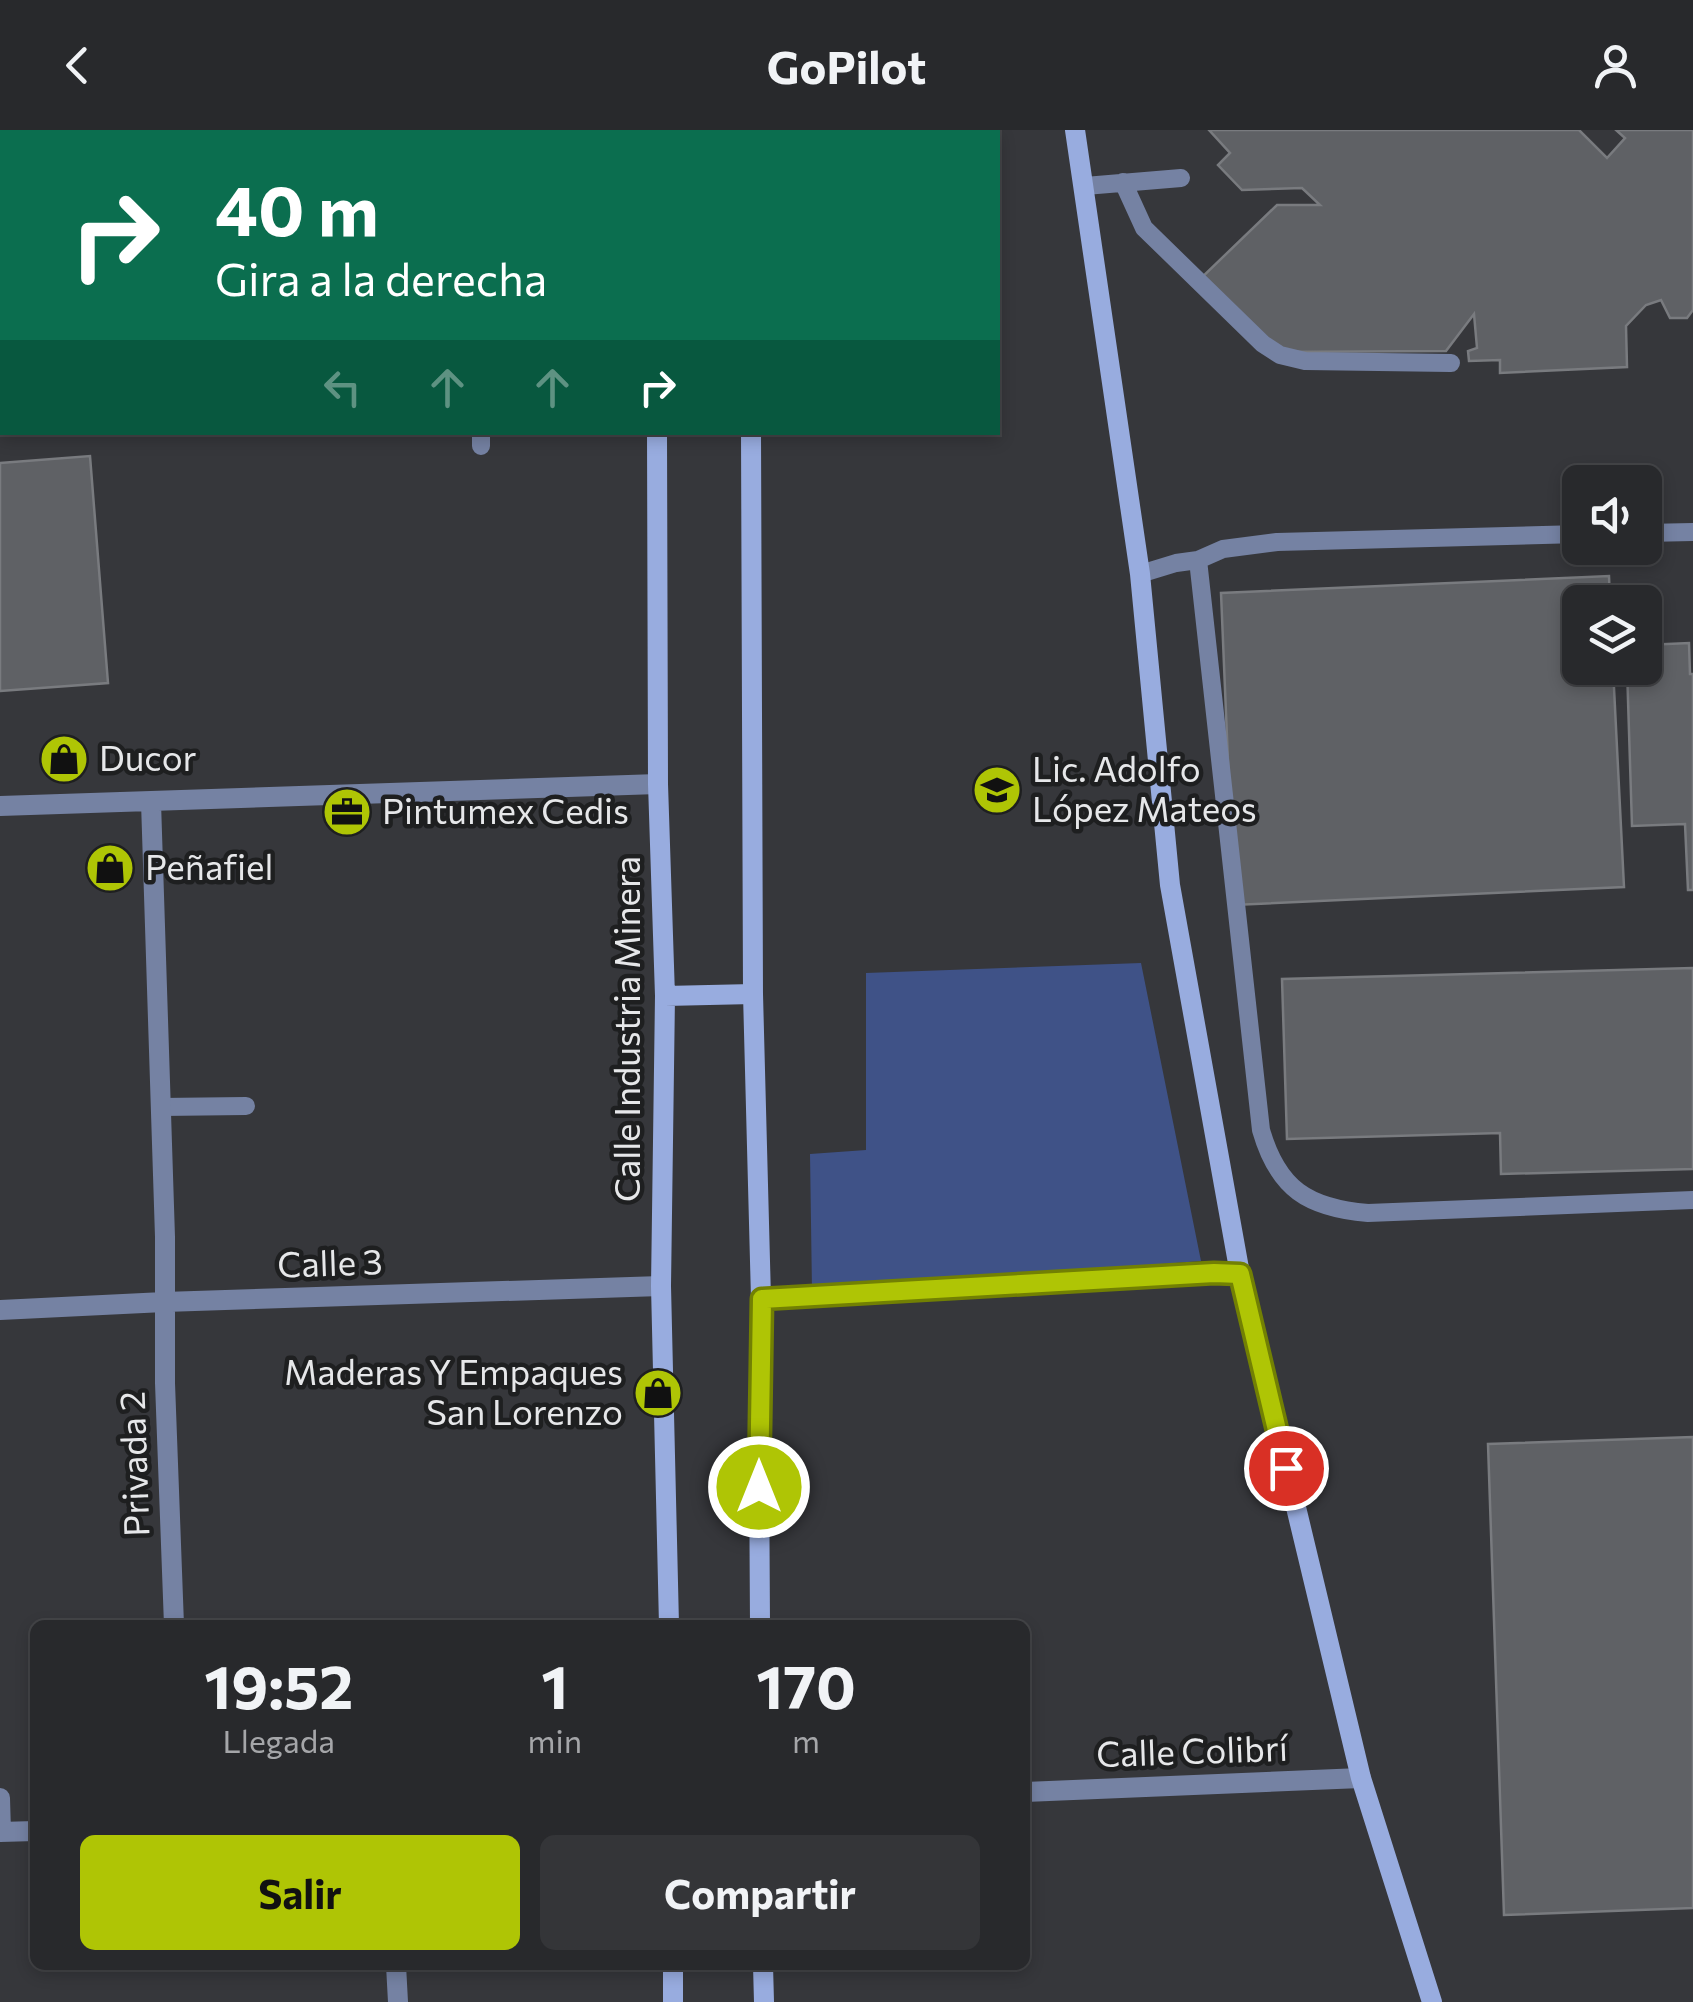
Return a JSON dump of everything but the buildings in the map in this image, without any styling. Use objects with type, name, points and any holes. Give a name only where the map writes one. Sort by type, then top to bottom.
[{"type":"main road","points":[[1075,130],[1140,574],[1170,884],[1240,1274],[1361,1778],[1432,2002]]},
{"type":"main road","name":"Calle Industria Minera","points":[[657,435],[658,784],[665,996],[661,1286],[668,1620]]},
{"type":"main road","points":[[751,435],[753,994],[762,1299],[760,1620]]},
{"type":"main road","points":[[665,996],[753,994]]},
{"type":"main road","points":[[673,1970],[674,2002]]},
{"type":"main road","points":[[763,1970],[764,2002]]},
{"type":"street","points":[[0,806],[658,784]]},
{"type":"street","name":"Privada 2","points":[[151,802],[174,1620]]},
{"type":"street","points":[[762,1299],[1240,1274]]},
{"type":"street","name":"Calle 3","points":[[0,1310],[661,1286]]},
{"type":"street","name":"Calle Colibrí","points":[[1030,1792],[1361,1778]]},
{"type":"street","points":[[0,1798],[1,1832],[30,1831]]},
{"type":"street","points":[[396,1970],[398,2002]]},
{"type":"lane","points":[[1084,186],[1181,178]]},
{"type":"lane","points":[[1124,182],[1144,228],[1263,344],[1280,355],[1305,361],[1450,363]]},
{"type":"lane","points":[[1662,533],[1693,532]]},
{"type":"lane","points":[[1140,574],[1198,560],[1223,549],[1277,542],[1562,534]]},
{"type":"lane","points":[[1198,560],[1261,1130],[1268,1155],[1281,1178],[1316,1202],[1343,1211],[1368,1213],[1693,1200]]},
{"type":"lane","points":[[160,1108],[246,1106]]},
{"type":"shaded area","points":[[1141,963],[1201,1261],[812,1291],[810,1154],[866,1150],[866,973]]},
{"type":"place","name":"Ducor","points":[[64,759]]},
{"type":"place","name":"Lic. Adolfo López Mateos","points":[[997,790]]},
{"type":"place","name":"Pintumex Cedis","points":[[347,812]]},
{"type":"place","name":"Peñafiel","points":[[110,868]]},
{"type":"place","name":"Maderas Y Empaques San Lorenzo","points":[[658,1393]]},
{"type":"route","points":[[759,1487],[762,1299],[1214,1273],[1240,1274],[1286,1468]]}]
